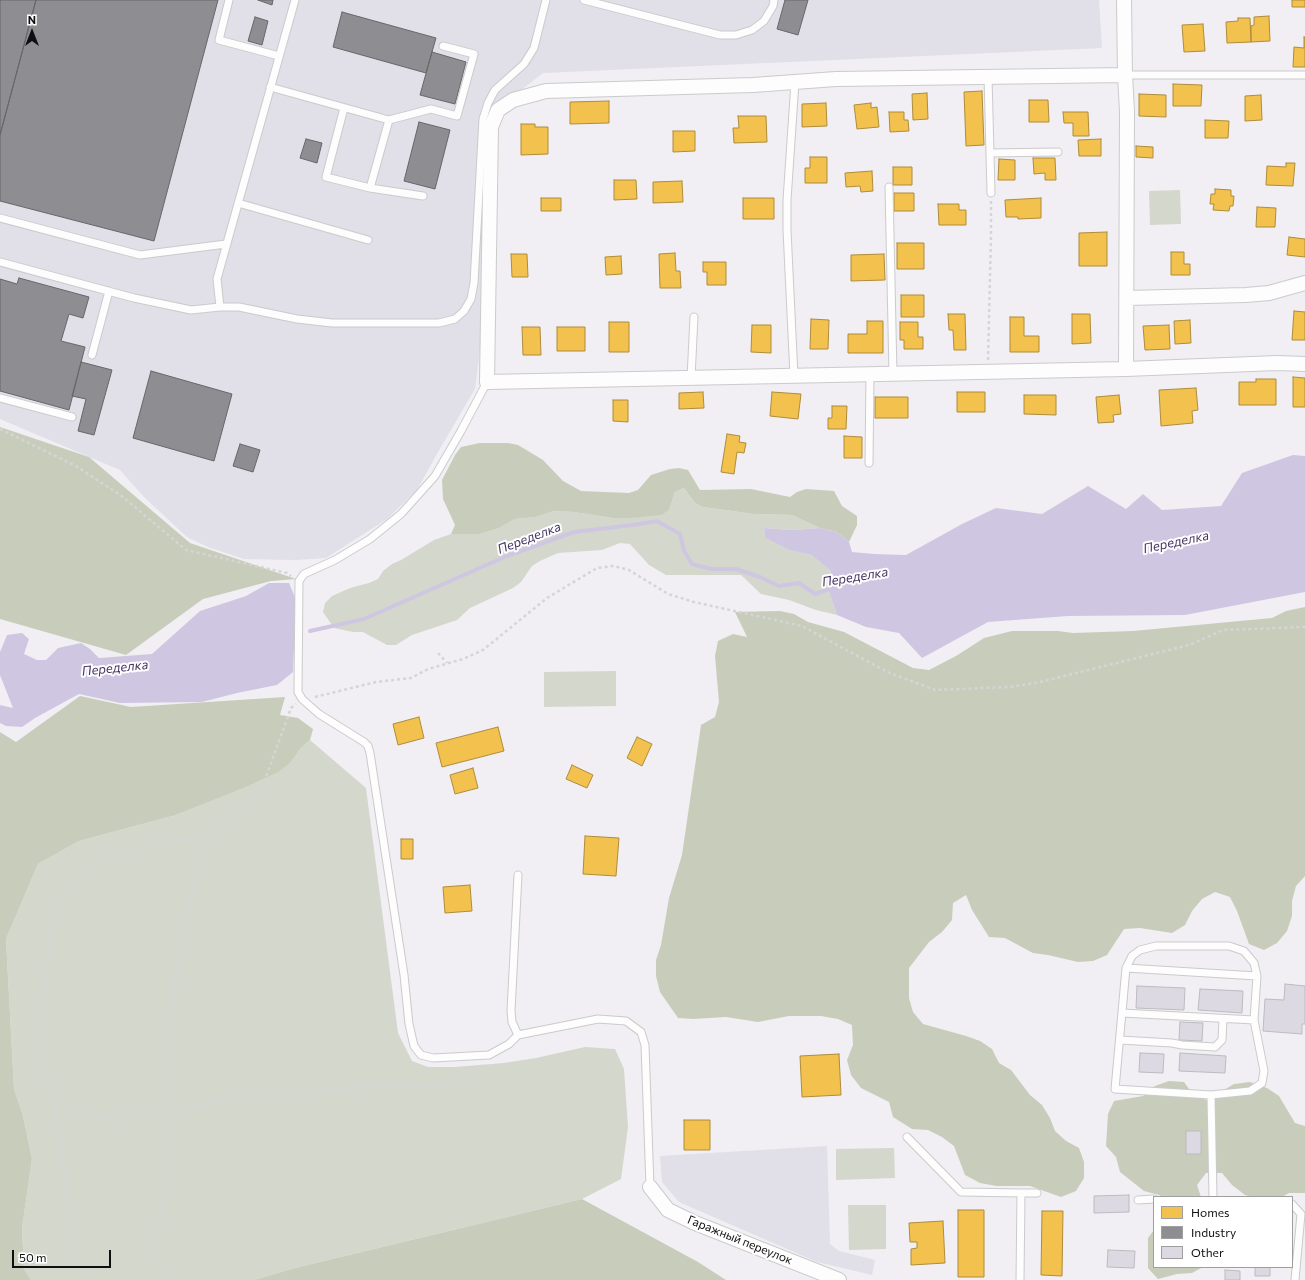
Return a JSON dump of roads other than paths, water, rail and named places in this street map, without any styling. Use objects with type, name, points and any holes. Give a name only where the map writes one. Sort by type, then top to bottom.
[{"type":"street","points":[[1124,0],[1127,111],[1126,368]]},
{"type":"street","points":[[1125,75],[836,79],[745,85],[546,91],[513,100],[498,110],[492,127],[487,382],[988,372],[1277,363],[1305,364]]},
{"type":"street","points":[[1127,298],[1246,295],[1269,293],[1305,283]]},
{"type":"street","name":"Гаражный переулок","points":[[650,1187],[668,1210],[695,1223],[839,1280]]},
{"type":"lane","points":[[230,0],[219,40],[279,56]]},
{"type":"lane","points":[[220,307],[217,279],[295,0]]},
{"type":"lane","points":[[0,262],[134,298],[191,310],[239,307],[297,319],[332,323],[438,323],[455,319],[464,311],[472,298],[474,284],[483,119],[488,103],[495,90],[524,64],[534,48],[546,0]]},
{"type":"lane","points":[[584,0],[720,35],[736,35],[752,30],[764,21],[773,6],[774,0]]},
{"type":"lane","points":[[270,87],[389,120],[431,109],[457,116],[474,54],[443,46]]},
{"type":"lane","points":[[1125,75],[1305,75]]},
{"type":"lane","points":[[988,76],[991,193]]},
{"type":"lane","points":[[794,376],[787,200],[795,82]]},
{"type":"lane","points":[[344,108],[326,177],[370,188],[423,196]]},
{"type":"lane","points":[[370,188],[389,120]]},
{"type":"lane","points":[[990,153],[1058,152]]},
{"type":"lane","points":[[889,187],[893,374]]},
{"type":"lane","points":[[238,203],[368,240]]},
{"type":"lane","points":[[0,218],[140,255],[226,244]]},
{"type":"lane","points":[[92,356],[109,291]]},
{"type":"lane","points":[[691,378],[694,317]]},
{"type":"lane","points":[[869,463],[870,374]]},
{"type":"lane","points":[[487,382],[435,476],[401,514],[364,542],[336,560],[304,574],[299,581],[298,692],[302,700],[319,714],[368,746],[404,975],[409,1024],[414,1046],[421,1054],[432,1058],[489,1054],[509,1044],[518,1035],[598,1019],[626,1021],[642,1032],[646,1045],[650,1187]]},
{"type":"lane","points":[[0,398],[72,417]]},
{"type":"lane","points":[[518,875],[511,1011],[512,1022],[518,1035]]},
{"type":"lane","points":[[1156,946],[1230,946],[1244,951],[1254,963],[1257,976],[1254,1020],[1264,1071],[1262,1083],[1250,1091],[1211,1095],[1115,1089],[1126,968],[1132,956],[1140,950],[1156,946]]},
{"type":"lane","points":[[1126,968],[1257,976]]},
{"type":"lane","points":[[1122,1013],[1254,1020]]},
{"type":"lane","points":[[1120,1040],[1215,1047],[1222,1040],[1223,1019]]},
{"type":"lane","points":[[1211,1095],[1213,1196]]},
{"type":"lane","points":[[907,1137],[961,1192],[1037,1193]]},
{"type":"lane","points":[[1020,1280],[1021,1193]]},
{"type":"lane","points":[[1138,1200],[1153,1199]]},
{"type":"lane","points":[[1293,1205],[1301,1214],[1295,1280]]},
{"type":"water","points":[[1293,455],[1305,456],[1305,592],[1185,615],[1068,616],[988,622],[922,658],[899,633],[866,627],[837,615],[828,589],[831,571],[811,555],[789,550],[765,538],[764,528],[791,530],[820,528],[837,532],[849,542],[852,552],[906,555],[962,524],[996,508],[1042,514],[1088,486],[1126,509],[1143,494],[1162,510],[1221,506],[1242,473]]},
{"type":"water","points":[[269,583],[289,583],[295,597],[293,672],[277,685],[202,702],[120,703],[79,694],[35,718],[22,727],[6,726],[0,723],[0,705],[13,708],[0,675],[0,652],[7,635],[22,633],[29,639],[24,654],[37,660],[46,660],[58,648],[81,643],[99,658],[152,654],[200,611],[246,596]]},
{"type":"waterway","name":"Переделка","points":[[310,631],[364,619],[507,556],[574,532],[657,521],[680,534],[684,551],[692,564],[711,569],[736,569],[760,577],[779,586],[799,583],[815,594],[832,588]]}]
